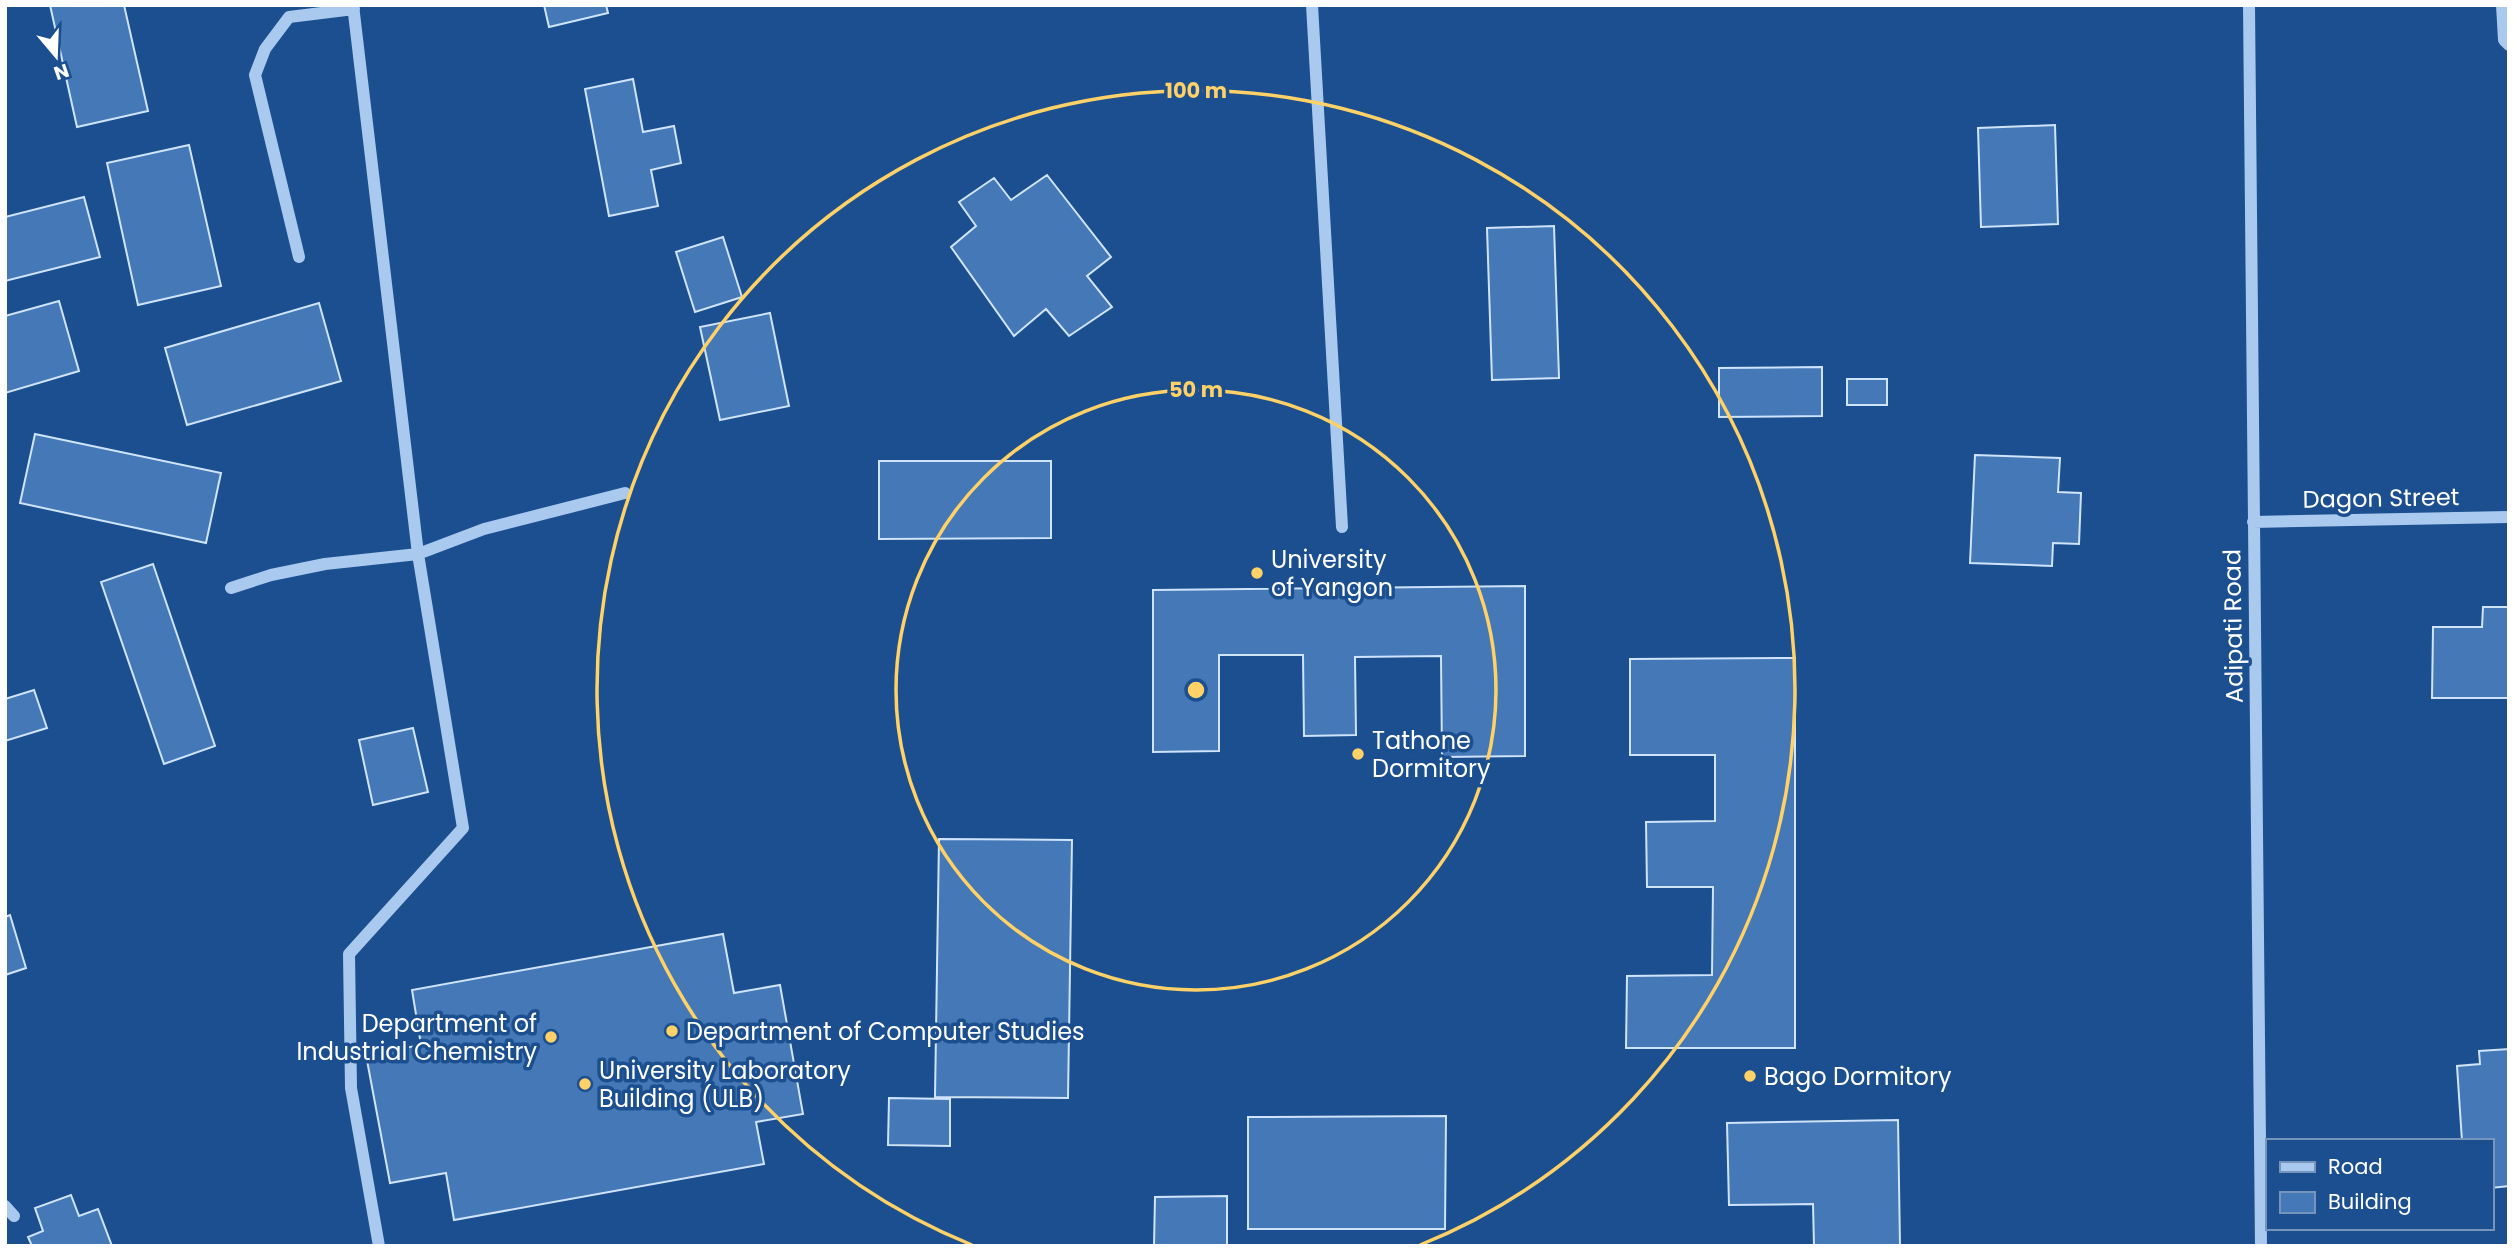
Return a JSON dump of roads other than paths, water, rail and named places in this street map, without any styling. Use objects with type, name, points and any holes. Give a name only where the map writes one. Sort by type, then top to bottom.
[{"type":"street","points":[[1312,5],[1342,527]]},
{"type":"street","name":"Adipati Road","points":[[2249,5],[2261,1246]]},
{"type":"street","points":[[2502,5],[2504,40],[2509,45]]},
{"type":"street","points":[[299,257],[254,75],[265,49],[289,17],[354,7],[418,554],[463,828],[349,954],[351,1088],[379,1246]]},
{"type":"street","points":[[231,588],[271,575],[325,565],[418,554],[484,529],[625,494]]},
{"type":"street","name":"Dagon Street","points":[[2253,522],[2509,517]]},
{"type":"place","name":"University of Yangon","points":[[1257,573]]},
{"type":"place","name":"Tathone Dormitory","points":[[1358,754]]},
{"type":"place","name":"Department of Computer Studies","points":[[672,1031]]},
{"type":"place","name":"Department of Industrial Chemistry","points":[[551,1037]]},
{"type":"place","name":"Bago Dormitory","points":[[1750,1076]]},
{"type":"place","name":"University Laboratory Building (ULB)","points":[[585,1084]]}]
